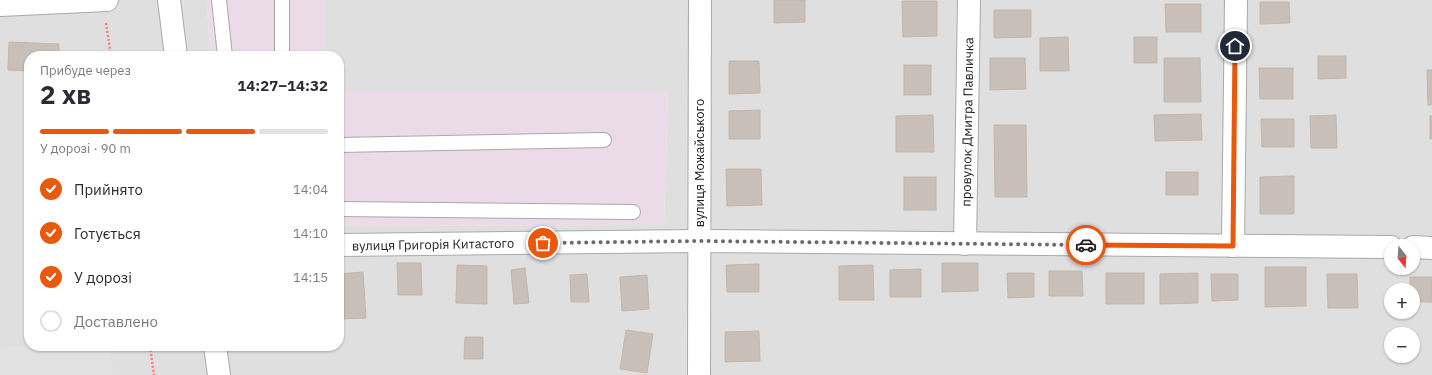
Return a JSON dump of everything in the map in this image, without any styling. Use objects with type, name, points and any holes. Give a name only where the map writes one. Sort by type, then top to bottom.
[{"type":"street","points":[[0,5],[107,0]]},
{"type":"street","points":[[169,0],[175,51]]},
{"type":"street","name":"вулиця Можайського","points":[[699,375],[700,0]]},
{"type":"street","name":"провулок Дмитра Павличка","points":[[965,244],[969,0]]},
{"type":"street","points":[[1233,246],[1236,0]]},
{"type":"street","name":"вулиця Григорія Китастого","points":[[344,245],[699,241],[1384,247]]},
{"type":"street","points":[[1420,247],[1432,248]]},
{"type":"street","points":[[216,351],[219,375]]},
{"type":"lane","points":[[220,0],[225,51]]},
{"type":"lane","points":[[282,0],[282,51]]},
{"type":"lane","points":[[344,145],[604,140]]},
{"type":"lane","points":[[344,209],[633,212]]},
{"type":"path","points":[[103,0],[110,51]]},
{"type":"path","points":[[151,351],[154,375]]},
{"type":"shaded area","points":[[0,0],[206,0],[211,51],[24,51],[24,351],[344,351],[344,226],[664,225],[668,91],[344,91],[344,51],[325,51],[325,0],[1432,0],[1432,375],[0,375]]},
{"type":"shaded area","points":[[206,0],[325,0],[325,51],[211,51]]},
{"type":"shaded area","points":[[344,91],[668,91],[664,225],[344,226]]},
{"type":"shaded area","points":[[24,346],[24,351],[111,351],[113,375],[0,375],[0,348]]},
{"type":"building","points":[[774,0],[805,0],[805,22],[774,23]]},
{"type":"building","points":[[902,1],[937,1],[937,36],[903,37]]},
{"type":"building","points":[[1260,2],[1289,2],[1290,23],[1260,24]]},
{"type":"building","points":[[1165,4],[1201,4],[1201,32],[1166,32]]},
{"type":"building","points":[[994,10],[1031,10],[1031,37],[994,38]]},
{"type":"building","points":[[1068,37],[1069,71],[1040,71],[1040,38]]},
{"type":"building","points":[[1134,37],[1157,37],[1157,63],[1134,63]]},
{"type":"building","points":[[9,42],[59,44],[59,51],[24,51],[24,71],[8,70]]},
{"type":"building","points":[[1318,56],[1346,56],[1346,78],[1318,79]]},
{"type":"building","points":[[990,58],[1025,58],[1026,89],[990,90]]},
{"type":"building","points":[[1164,58],[1200,58],[1201,102],[1164,102]]},
{"type":"building","points":[[729,61],[759,61],[760,93],[729,94]]},
{"type":"building","points":[[904,65],[931,65],[931,95],[904,95]]},
{"type":"building","points":[[1259,68],[1293,68],[1293,99],[1260,99]]},
{"type":"building","points":[[1427,70],[1432,70],[1432,105],[1428,105]]},
{"type":"building","points":[[760,110],[760,139],[729,139],[729,111]]},
{"type":"building","points":[[1201,114],[1202,140],[1155,141],[1154,115]]},
{"type":"building","points":[[933,115],[934,152],[896,152],[896,116]]},
{"type":"building","points":[[1336,115],[1337,148],[1311,148],[1310,116]]},
{"type":"building","points":[[1430,116],[1432,116],[1432,139],[1430,139]]},
{"type":"building","points":[[1261,119],[1294,119],[1294,147],[1262,147]]},
{"type":"building","points":[[994,125],[1026,125],[1027,197],[995,197]]},
{"type":"building","points":[[726,169],[761,169],[762,205],[727,206]]},
{"type":"building","points":[[1166,172],[1198,172],[1198,195],[1166,195]]},
{"type":"building","points":[[1294,176],[1294,214],[1260,214],[1260,177]]},
{"type":"building","points":[[904,177],[936,177],[936,210],[904,210]]},
{"type":"building","points":[[397,263],[421,263],[422,295],[398,295]]},
{"type":"building","points":[[942,263],[978,263],[978,291],[942,292]]},
{"type":"building","points":[[759,264],[759,292],[727,292],[726,265]]},
{"type":"building","points":[[457,265],[487,266],[487,304],[456,303]]},
{"type":"building","points":[[873,265],[874,300],[839,300],[839,266]]},
{"type":"building","points":[[1265,267],[1306,267],[1306,306],[1265,307]]},
{"type":"building","points":[[525,268],[529,303],[514,304],[511,270]]},
{"type":"building","points":[[921,269],[921,297],[890,297],[890,270]]},
{"type":"building","points":[[1049,271],[1082,271],[1083,296],[1049,296]]},
{"type":"building","points":[[363,272],[366,318],[344,319],[344,274]]},
{"type":"building","points":[[1007,273],[1034,273],[1034,297],[1008,298]]},
{"type":"building","points":[[1106,273],[1144,273],[1144,304],[1106,304]]},
{"type":"building","points":[[1198,273],[1198,303],[1160,304],[1160,274]]},
{"type":"building","points":[[587,274],[589,302],[571,302],[570,275]]},
{"type":"building","points":[[1211,274],[1238,274],[1238,300],[1212,301]]},
{"type":"building","points":[[1327,274],[1357,274],[1358,308],[1328,308]]},
{"type":"building","points":[[647,275],[649,309],[622,311],[620,277]]},
{"type":"building","points":[[1410,277],[1432,277],[1432,302],[1420,302],[1420,283],[1410,283]]},
{"type":"building","points":[[626,330],[653,334],[647,373],[620,369]]},
{"type":"building","points":[[759,331],[760,361],[725,362],[725,332]]},
{"type":"building","points":[[465,337],[483,337],[483,359],[464,359]]},
{"type":"way so far","points":[[543,243],[699,241],[1086,245]]},
{"type":"route","points":[[1086,245],[1233,246],[1235,46]]}]
